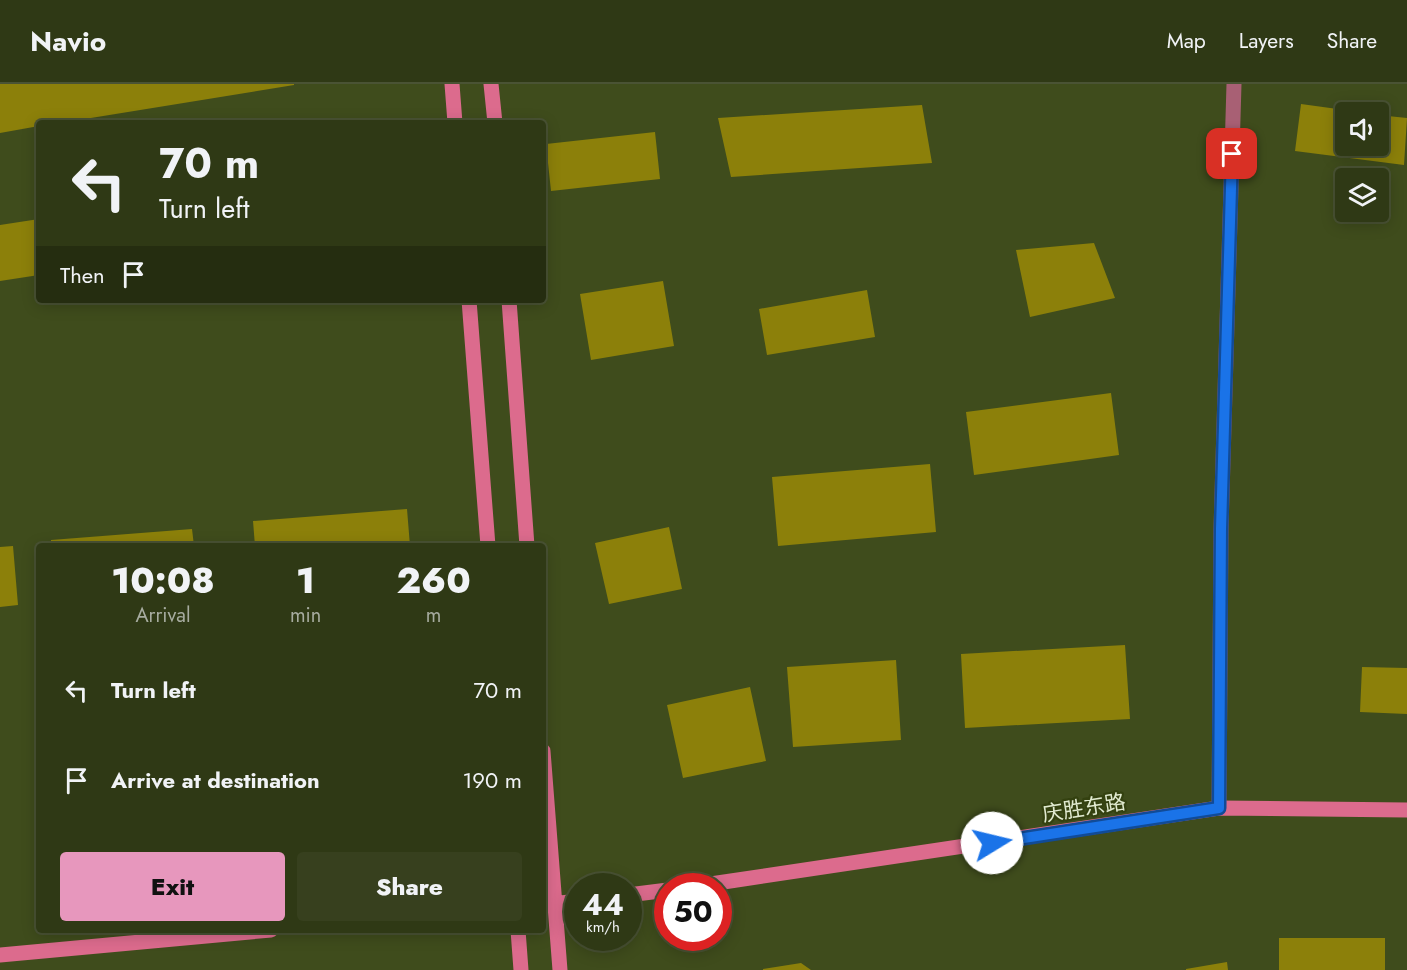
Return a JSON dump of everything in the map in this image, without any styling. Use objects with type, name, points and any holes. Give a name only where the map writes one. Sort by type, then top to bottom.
[{"type":"main road","points":[[452,84],[455,120]]},
{"type":"main road","points":[[491,84],[495,120]]},
{"type":"main road","points":[[469,303],[488,543]]},
{"type":"main road","points":[[509,303],[528,543]]},
{"type":"main road","name":"庆胜东路","points":[[732,881],[1219,808],[1407,810]]},
{"type":"main road","points":[[546,828],[549,905],[560,970]]},
{"type":"main road","points":[[549,905],[564,903]]},
{"type":"main road","points":[[0,955],[239,933]]},
{"type":"main road","points":[[518,933],[521,970]]},
{"type":"street","points":[[1219,808],[1221,529],[1234,84]]},
{"type":"building","points":[[0,84],[294,84],[78,120],[36,120],[36,127],[0,133]]},
{"type":"building","points":[[1301,104],[1335,109],[1335,156],[1389,156],[1389,116],[1407,118],[1404,165],[1295,151]]},
{"type":"building","points":[[922,105],[932,163],[731,177],[718,118]]},
{"type":"building","points":[[655,132],[660,179],[551,191],[546,144]]},
{"type":"building","points":[[36,219],[36,275],[0,281],[0,225]]},
{"type":"building","points":[[1094,243],[1115,298],[1030,317],[1016,250]]},
{"type":"building","points":[[663,281],[674,346],[591,360],[580,294]]},
{"type":"building","points":[[867,290],[875,337],[767,355],[759,309]]},
{"type":"building","points":[[1111,393],[1119,455],[974,475],[966,412]]},
{"type":"building","points":[[930,464],[936,532],[778,546],[772,477]]},
{"type":"building","points":[[407,509],[410,543],[255,543],[253,521]]},
{"type":"building","points":[[669,527],[682,589],[609,604],[595,543]]},
{"type":"building","points":[[192,529],[194,543],[51,543],[51,540]]},
{"type":"building","points":[[13,546],[18,605],[0,607],[0,547]]},
{"type":"building","points":[[1125,645],[1130,719],[965,728],[961,654]]},
{"type":"building","points":[[896,660],[901,740],[793,747],[787,667]]},
{"type":"building","points":[[1362,667],[1407,668],[1407,714],[1360,712]]},
{"type":"building","points":[[750,687],[766,761],[683,778],[667,705]]},
{"type":"building","points":[[1279,938],[1385,938],[1385,970],[1279,970]]},
{"type":"building","points":[[1227,962],[1228,970],[1186,970],[1186,969]]},
{"type":"building","points":[[801,963],[811,970],[763,970],[763,969]]},
{"type":"route","points":[[992,843],[1219,808],[1221,529],[1232,154]]}]
